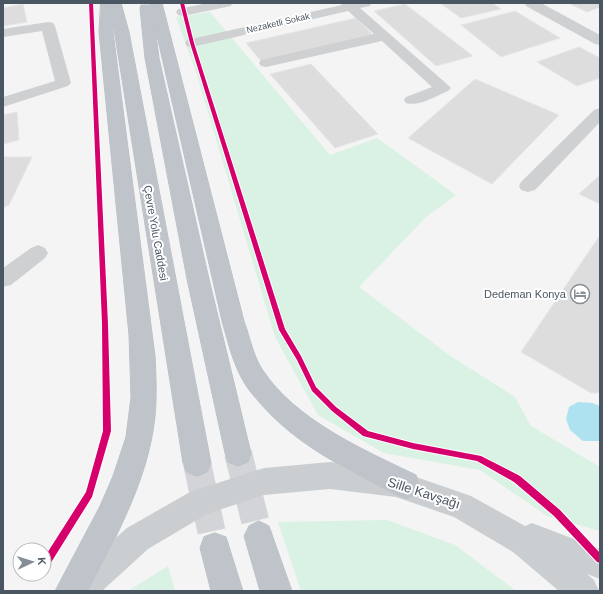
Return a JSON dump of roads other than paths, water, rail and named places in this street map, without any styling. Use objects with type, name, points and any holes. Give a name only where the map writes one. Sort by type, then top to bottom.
[{"type":"highway","points":[[71,591],[94,547],[128,472],[139,437],[144,404],[141,349],[106,32],[107,3]]},
{"type":"highway","name":"Çevre Yolu Caddesi","points":[[115,3],[122,32],[197,463]]},
{"type":"highway","points":[[145,3],[152,58],[198,279],[238,453]]},
{"type":"highway","points":[[156,3],[234,322],[242,351],[254,377],[274,403],[301,426],[335,449],[406,485]]},
{"type":"highway","points":[[259,536],[276,591]]},
{"type":"highway","points":[[216,548],[227,591]]},
{"type":"main road","name":"Sille Kavşağı","points":[[79,591],[120,553],[151,530],[182,512],[214,497],[246,486],[277,479],[309,475],[341,475],[374,478],[406,485],[437,495],[468,508],[500,525],[547,559],[583,591]]},
{"type":"main road","points":[[500,525],[600,564]]},
{"type":"street","points":[[183,12],[226,3]]},
{"type":"street","name":"Nezaketli Sokak","points":[[192,42],[348,5],[365,3]]},
{"type":"street","points":[[530,3],[600,41]]},
{"type":"street","points":[[348,5],[443,88],[412,100]]},
{"type":"street","points":[[3,33],[48,26],[63,83],[3,102]]},
{"type":"street","points":[[266,63],[385,36]]},
{"type":"street","points":[[528,186],[600,113]]},
{"type":"street","points":[[3,279],[38,253]]},
{"type":"water","points":[[578,402],[592,403],[600,406],[600,441],[583,441],[570,430],[566,419],[569,407]]},
{"type":"tunnel","points":[[238,453],[259,536]]},
{"type":"tunnel","points":[[197,463],[215,548]]},
{"type":"place","name":"Dedeman Konya","points":[[580,294]]}]
